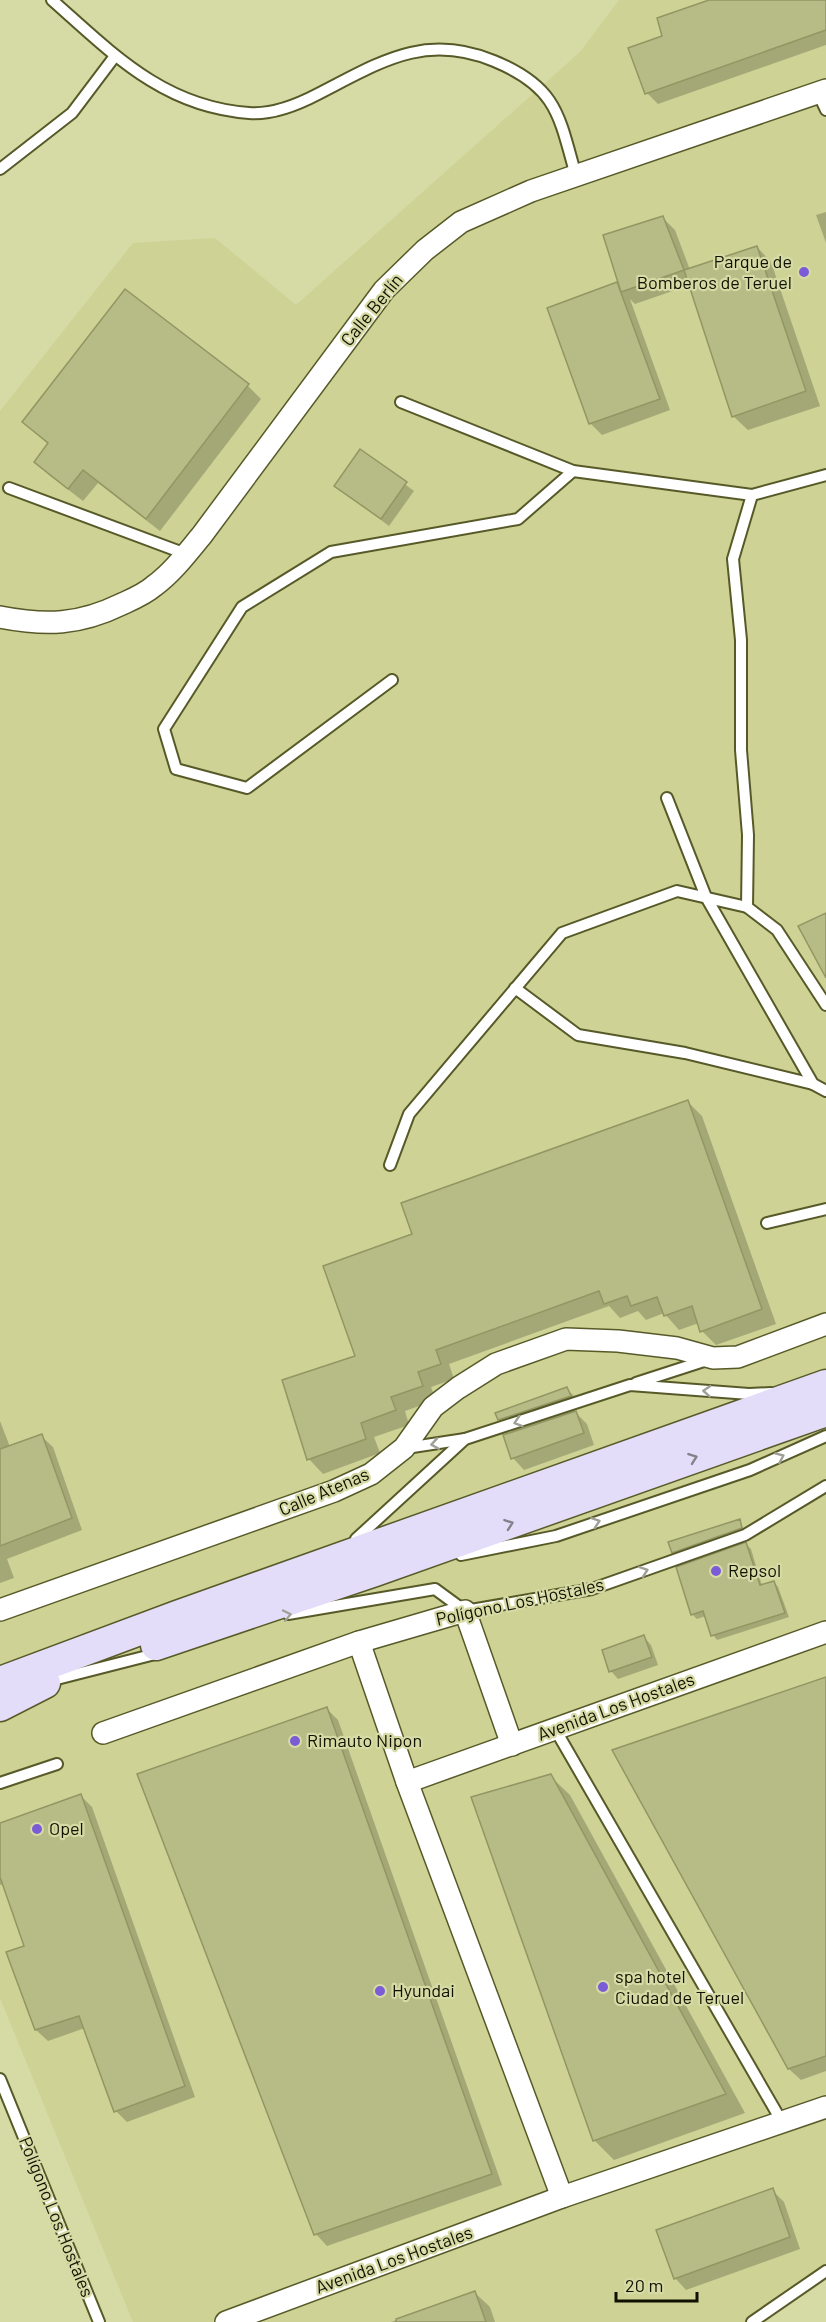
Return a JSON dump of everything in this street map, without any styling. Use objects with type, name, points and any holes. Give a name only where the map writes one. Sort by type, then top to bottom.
[{"type":"main road","points":[[177,1616],[216,1590],[826,1366]]},
{"type":"main road","points":[[0,1706],[49,1681],[375,1571],[820,1396]]},
{"type":"main road","points":[[0,1682],[177,1616],[820,1396]]},
{"type":"street","name":"Calle Berlín","points":[[0,617],[53,624],[95,616],[154,586],[202,535],[384,290],[425,250],[461,222],[531,191],[823,98]]},
{"type":"street","name":"Calle Atenas","points":[[0,1610],[334,1491],[371,1474],[404,1448],[433,1407],[458,1388],[496,1364],[566,1339],[618,1341],[677,1348],[713,1358],[738,1358],[826,1324]]},
{"type":"street","name":"Polígono Los Hostales","points":[[103,1733],[359,1642],[465,1611]]},
{"type":"street","points":[[465,1611],[512,1745]]},
{"type":"street","name":"Avenida Los Hostales","points":[[407,1782],[826,1632]]},
{"type":"street","points":[[359,1642],[407,1782],[561,2197]]},
{"type":"street","name":"Avenida Los Hostales","points":[[226,2322],[561,2197],[826,2107]]},
{"type":"lane","points":[[52,0],[126,66],[156,85],[187,100],[250,113],[278,110],[300,103],[386,60],[438,48],[464,51],[513,69],[539,87],[553,103],[561,121],[576,176]]},
{"type":"lane","points":[[0,169],[72,113],[115,56]]},
{"type":"lane","points":[[401,402],[573,471],[752,495],[826,475]]},
{"type":"lane","points":[[392,680],[247,788],[176,769],[164,729],[242,607],[331,552],[518,519],[573,471]]},
{"type":"lane","points":[[9,488],[186,554]]},
{"type":"lane","points":[[747,907],[748,835],[741,750],[741,640],[733,559],[752,495]]},
{"type":"lane","points":[[667,798],[706,897],[813,1084]]},
{"type":"lane","points":[[390,1165],[409,1114],[562,933],[677,891],[747,907],[777,930],[826,1005]]},
{"type":"lane","points":[[515,988],[578,1035],[685,1053],[813,1084],[826,1091]]},
{"type":"lane","points":[[767,1223],[826,1209]]},
{"type":"lane","points":[[404,1448],[465,1439],[713,1358]]},
{"type":"lane","points":[[630,1385],[749,1394],[820,1396]]},
{"type":"lane","points":[[375,1571],[556,1536],[750,1470],[826,1436]]},
{"type":"lane","points":[[356,1539],[465,1439]]},
{"type":"lane","name":"Polígono Los Hostales","points":[[465,1611],[559,1596],[603,1585],[745,1535],[826,1486]]},
{"type":"lane","points":[[272,1618],[435,1589],[465,1611]]},
{"type":"lane","points":[[49,1681],[149,1656],[261,1622]]},
{"type":"lane","points":[[555,1729],[782,2122]]},
{"type":"lane","points":[[0,1783],[57,1764]]},
{"type":"lane","name":"Polígono Los Hostales","points":[[0,2079],[99,2322]]},
{"type":"lane","points":[[752,2322],[826,2271]]},
{"type":"shaded area","points":[[619,0],[826,0],[826,2280],[765,2322],[133,2322],[0,1998],[0,411],[133,243],[215,238],[296,305],[580,52]]},
{"type":"building","points":[[709,0],[826,0],[826,30],[645,94],[628,48],[662,36],[657,18]]},
{"type":"building","points":[[663,216],[684,270],[621,292],[603,235]]},
{"type":"building","points":[[757,246],[806,391],[732,417],[684,270]]},
{"type":"building","points":[[617,282],[660,399],[589,424],[547,308]]},
{"type":"building","points":[[125,289],[249,384],[146,519],[83,470],[68,489],[34,462],[48,443],[22,422]]},
{"type":"building","points":[[360,449],[407,482],[381,519],[334,486]]},
{"type":"building","points":[[826,913],[826,978],[798,926]]},
{"type":"building","points":[[688,1100],[762,1309],[700,1332],[692,1306],[664,1316],[657,1297],[631,1306],[627,1296],[604,1304],[599,1291],[436,1350],[441,1364],[418,1372],[423,1386],[391,1397],[396,1410],[361,1423],[366,1439],[307,1460],[282,1380],[355,1356],[323,1266],[412,1234],[401,1203]]},
{"type":"building","points":[[567,1387],[571,1396],[498,1420],[495,1413]]},
{"type":"building","points":[[576,1411],[584,1433],[511,1459],[503,1435]]},
{"type":"building","points":[[42,1434],[72,1518],[0,1546],[0,1449]]},
{"type":"building","points":[[740,1519],[742,1528],[672,1553],[668,1542]]},
{"type":"building","name":"Repsol","points":[[746,1542],[760,1585],[774,1581],[785,1613],[711,1636],[703,1611],[691,1615],[676,1567]]},
{"type":"building","points":[[644,1635],[652,1657],[609,1672],[602,1650]]},
{"type":"building","points":[[826,1677],[826,2056],[788,2069],[612,1750]]},
{"type":"building","points":[[327,1707],[492,2174],[314,2235],[137,1774]]},
{"type":"building","name":"spa hotel Ciudad de Teruel","points":[[551,1774],[726,2094],[593,2141],[471,1797]]},
{"type":"building","points":[[81,1794],[185,2086],[114,2112],[79,2016],[35,2030],[6,1952],[24,1946],[0,1877],[0,1823]]},
{"type":"building","points":[[773,2188],[790,2237],[674,2279],[656,2230]]},
{"type":"building","points":[[475,2291],[486,2322],[396,2322],[396,2319]]},
{"type":"place","name":"Parque de Bomberos de Teruel","points":[[804,272]]},
{"type":"place","name":"Repsol","points":[[716,1571]]},
{"type":"place","name":"Rimauto Nipon","points":[[295,1741]]},
{"type":"place","name":"Opel","points":[[37,1829]]},
{"type":"place","name":"spa hotel Ciudad de Teruel","points":[[603,1987]]},
{"type":"place","name":"Hyundai","points":[[380,1991]]}]
